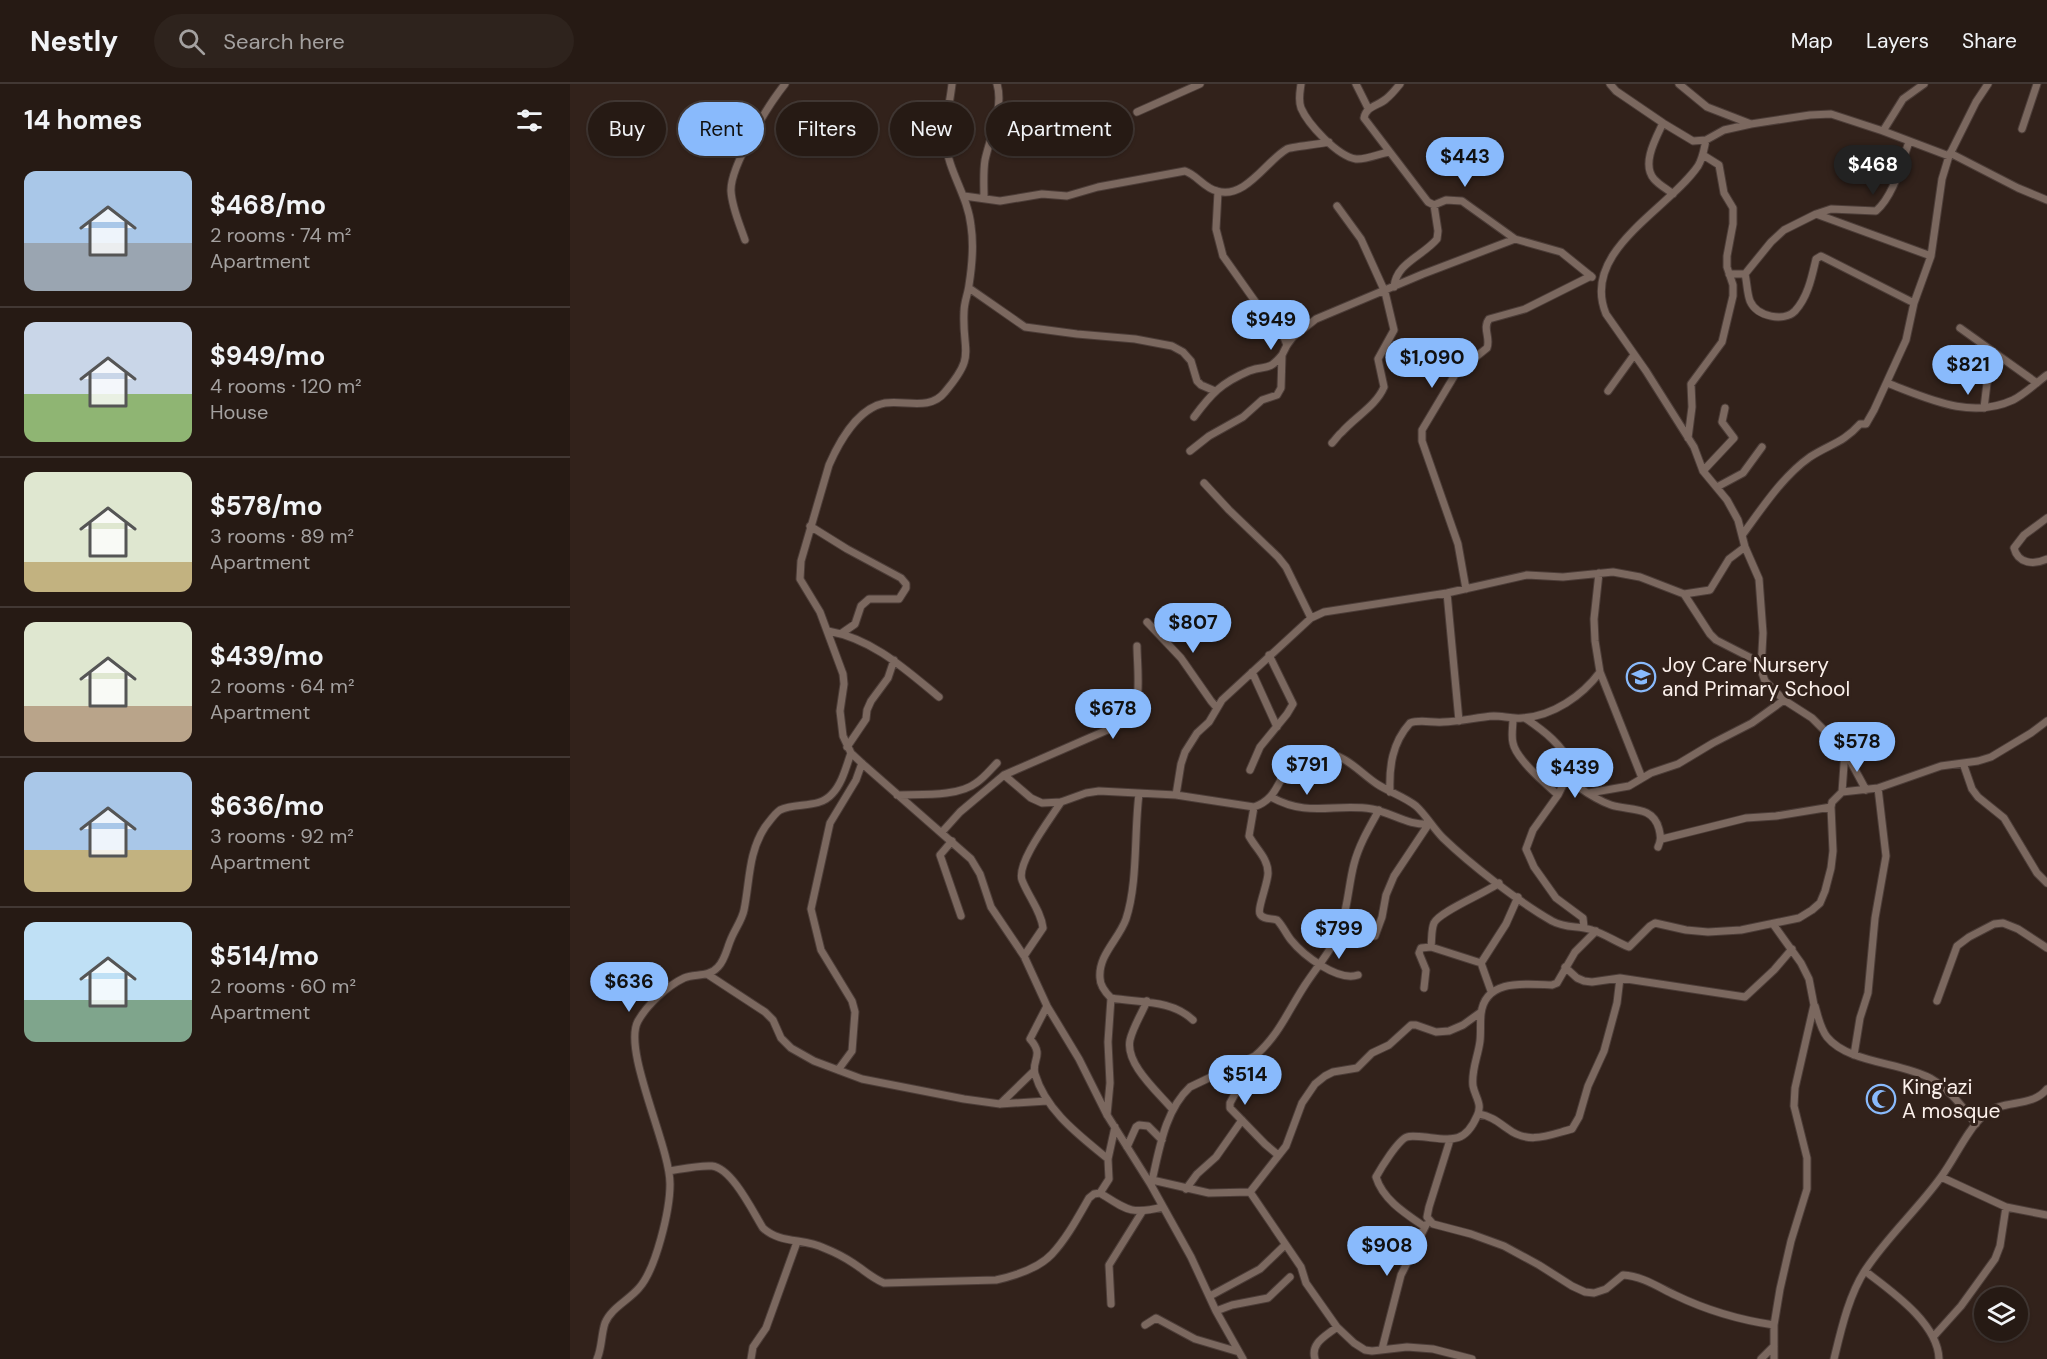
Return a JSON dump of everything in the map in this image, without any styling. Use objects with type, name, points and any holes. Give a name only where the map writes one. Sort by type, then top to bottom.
[{"type":"street","points":[[745,240],[731,190],[733,176],[752,137],[783,86],[774,84]]},
{"type":"street","points":[[952,84],[946,143],[948,156],[970,211],[972,230],[972,263],[969,288],[963,309],[967,357],[957,377],[943,395],[933,402],[915,404],[888,402],[864,413],[852,426],[835,451],[810,526],[801,561],[800,579],[820,612],[843,674],[840,724],[849,750],[971,859],[980,874],[991,907],[1024,956],[1047,1006],[1079,1059],[1107,1115],[1151,1183],[1243,1359]]},
{"type":"street","points":[[984,198],[985,162],[997,108],[999,92],[997,84]]},
{"type":"street","points":[[1137,112],[1200,84]]},
{"type":"street","points":[[1300,84],[1300,107],[1318,132],[1342,153],[1358,159],[1389,152]]},
{"type":"street","points":[[1356,84],[1368,108]]},
{"type":"street","points":[[1400,84],[1385,100],[1368,108],[1364,113],[1364,118],[1428,202],[1434,205],[1446,200],[1462,201],[1515,239],[1561,252],[1591,276],[1600,280]]},
{"type":"street","points":[[1610,84],[1616,91],[1693,141],[1706,140],[1724,130],[1751,124],[1831,114],[1884,130],[1910,142],[1949,154],[2047,200]]},
{"type":"street","points":[[1679,84],[1707,107],[1751,124]]},
{"type":"street","points":[[1884,130],[1903,99],[1924,84]]},
{"type":"street","points":[[1743,534],[1788,476],[1810,458],[1848,437],[1860,424],[1866,424],[1875,410],[1906,340],[1914,303],[1931,256],[1942,179],[1949,154],[1988,84]]},
{"type":"street","points":[[2022,129],[2037,84]]},
{"type":"street","points":[[1663,123],[1650,157],[1650,172],[1652,177],[1673,194]]},
{"type":"street","points":[[1706,140],[1703,155],[1690,176],[1624,240],[1610,259],[1600,280],[1602,304],[1606,314],[1694,447],[1703,471],[1734,511],[1743,534],[1745,547],[1756,567],[1761,590],[1763,646],[1761,670],[1765,681],[1784,700],[1812,718],[1845,751],[1866,790]]},
{"type":"street","points":[[964,196],[1000,201],[1042,194],[1067,196],[1098,187],[1185,171],[1193,174],[1210,189],[1228,192],[1260,174],[1287,149],[1329,142]]},
{"type":"street","points":[[1910,142],[1885,201],[1876,211],[1831,209],[1816,214],[1784,230],[1745,274],[1750,302],[1755,309],[1767,315],[1788,316],[1795,310],[1804,298],[1816,259],[1821,256],[1914,303]]},
{"type":"street","points":[[1688,438],[1692,407],[1691,384],[1722,342],[1733,296],[1727,256],[1733,208],[1724,193],[1719,165],[1703,155]]},
{"type":"street","points":[[1218,192],[1216,229],[1222,256],[1257,304],[1278,323],[1287,345]]},
{"type":"street","points":[[1394,287],[1398,273],[1437,239],[1434,205]]},
{"type":"street","points":[[1332,443],[1342,431],[1366,411],[1384,387],[1378,359],[1394,330],[1385,292],[1361,239],[1337,206]]},
{"type":"street","points":[[1816,214],[1931,256]]},
{"type":"street","points":[[1194,417],[1215,391],[1250,370],[1274,365],[1293,337],[1316,319],[1515,239]]},
{"type":"street","points":[[1729,274],[1745,274]]},
{"type":"street","points":[[1466,589],[1458,544],[1422,441],[1422,430],[1456,373],[1487,348],[1489,342],[1485,326],[1489,319],[1526,309],[1591,276]]},
{"type":"street","points":[[969,288],[1025,327],[1135,339],[1172,346],[1183,352],[1191,361],[1200,385],[1215,391]]},
{"type":"street","points":[[1960,328],[2037,383]]},
{"type":"street","points":[[1984,408],[1991,350]]},
{"type":"street","points":[[1190,451],[1209,436],[1243,417],[1262,400],[1277,395],[1281,388],[1282,355]]},
{"type":"street","points":[[1608,391],[1634,355]]},
{"type":"street","points":[[1887,383],[1964,409],[1984,408],[2013,399],[2047,375]]},
{"type":"street","points":[[1703,471],[1734,438],[1722,422],[1725,408]]},
{"type":"street","points":[[1717,487],[1743,473],[1762,447]]},
{"type":"street","points":[[1204,483],[1286,567],[1311,618]]},
{"type":"street","points":[[2047,518],[2025,535],[2014,548],[2020,559],[2029,563],[2047,559]]},
{"type":"street","points":[[810,526],[901,578],[906,584],[899,599],[875,598],[864,603],[855,624],[842,633]]},
{"type":"street","points":[[1176,795],[1185,752],[1197,733],[1209,722],[1222,700],[1311,618],[1338,609],[1392,603],[1527,575],[1563,577],[1613,572],[1640,578],[1684,594],[1710,590],[1729,559],[1745,547]]},
{"type":"street","points":[[1599,573],[1594,619],[1600,672],[1642,778]]},
{"type":"street","points":[[1447,593],[1459,721]]},
{"type":"street","points":[[1684,594],[1716,640],[1761,663]]},
{"type":"street","points":[[1147,622],[1181,658],[1217,708]]},
{"type":"street","points":[[828,631],[842,633],[868,644],[894,660],[939,697]]},
{"type":"street","points":[[942,832],[960,812],[1004,775],[1132,717],[1136,706],[1137,646]]},
{"type":"street","points":[[1250,770],[1260,747],[1293,704],[1269,655]]},
{"type":"street","points":[[597,1359],[605,1323],[612,1313],[642,1285],[652,1267],[662,1234],[668,1195],[669,1171],[635,1050],[635,1029],[638,1021],[669,987],[685,977],[708,974],[720,965],[743,913],[749,867],[765,827],[780,810],[827,799],[838,786],[849,750],[867,717],[871,701],[888,678],[894,660]]},
{"type":"street","points":[[1252,672],[1277,727]]},
{"type":"street","points":[[1390,792],[1389,766],[1410,723],[1459,721],[1496,716],[1513,719],[1525,718],[1554,710],[1567,703],[1600,672]]},
{"type":"street","points":[[1589,794],[1629,786],[1642,778],[1678,764],[1752,723],[1784,700]]},
{"type":"street","points":[[1525,718],[1549,735],[1559,746],[1572,767],[1575,783],[1589,794],[1615,806],[1640,810],[1658,823],[1662,839],[1659,848]]},
{"type":"street","points":[[1513,719],[1515,749],[1558,795]]},
{"type":"street","points":[[1004,775],[1031,798],[1042,803],[1061,802],[1099,791],[1176,795],[1254,807],[1271,797],[1291,764],[1300,758],[1331,754],[1341,757],[1390,792],[1416,806],[1429,824],[1499,884],[1564,927],[1584,927],[1629,947],[1650,926],[1658,923],[1686,930],[1708,932],[1742,930],[1799,918],[1820,903],[1831,868],[1832,801],[1842,792],[1878,788],[1941,766],[1991,757],[2047,721]]},
{"type":"street","points":[[1842,792],[1845,751]]},
{"type":"street","points":[[897,795],[962,790],[976,784],[997,763]]},
{"type":"street","points":[[1963,763],[1972,789],[1978,797],[2004,818],[2037,873],[2047,883]]},
{"type":"street","points":[[838,1070],[852,1051],[855,1012],[852,1001],[821,950],[810,909],[830,823],[856,780],[862,764]]},
{"type":"street","points":[[1572,767],[1558,795],[1533,830],[1526,853],[1556,898],[1583,918],[1584,927]]},
{"type":"street","points":[[1854,1055],[1859,1024],[1868,993],[1875,918],[1886,856],[1878,788]]},
{"type":"street","points":[[1107,1115],[1110,1083],[1108,1042],[1111,998],[1102,986],[1100,977],[1103,959],[1128,912],[1134,870],[1139,794]]},
{"type":"street","points":[[1271,797],[1299,808],[1319,810],[1363,808],[1379,810],[1415,824],[1429,824]]},
{"type":"street","points":[[1024,956],[1043,928],[1041,919],[1022,881],[1021,870],[1035,842],[1061,802]]},
{"type":"street","points":[[1254,807],[1250,836],[1262,852],[1268,871],[1267,886],[1258,908],[1260,914],[1263,917],[1277,920],[1292,941],[1320,965],[1346,976],[1358,975]]},
{"type":"street","points":[[1662,839],[1746,818],[1776,816],[1831,807]]},
{"type":"street","points":[[1151,1183],[1162,1140],[1173,1110],[1190,1087],[1255,1056],[1264,1049],[1284,1024],[1303,987],[1320,965],[1342,925],[1354,862],[1379,810]]},
{"type":"street","points":[[1375,936],[1382,917],[1386,895],[1394,876],[1429,824]]},
{"type":"street","points":[[952,841],[940,855],[961,916]]},
{"type":"street","points":[[1431,947],[1433,926],[1444,912],[1499,884]]},
{"type":"street","points":[[1481,963],[1506,924],[1518,897]]},
{"type":"street","points":[[1773,924],[1809,979],[1814,1005],[1823,1032],[1828,1038],[1838,1047],[1854,1055],[1928,1077],[1944,1087],[1976,1124]]},
{"type":"street","points":[[1937,1001],[1957,946],[1963,940],[1994,924],[2008,924],[2047,948]]},
{"type":"street","points":[[1491,991],[1511,985],[1557,983],[1575,952],[1596,931]]},
{"type":"street","points":[[1424,988],[1426,970],[1419,950],[1431,947],[1481,963]]},
{"type":"street","points":[[1565,967],[1584,981],[1620,978],[1745,997],[1774,970],[1791,949]]},
{"type":"street","points":[[1481,963],[1491,991],[1481,1012],[1479,1046],[1472,1072],[1473,1087],[1480,1107],[1479,1114],[1462,1137],[1450,1140],[1415,1136],[1406,1137],[1400,1142],[1376,1177],[1389,1200],[1427,1224],[1504,1246],[1585,1292],[1594,1293],[1606,1289],[1623,1275],[1630,1275],[1642,1278],[1675,1296],[1730,1317],[1774,1325]]},
{"type":"street","points":[[708,974],[765,1012],[781,1038],[791,1048],[814,1061],[862,1079],[1000,1104],[1047,1101]]},
{"type":"street","points":[[1479,1114],[1490,1116],[1512,1132],[1530,1139],[1572,1129],[1579,1117],[1588,1086],[1604,1051],[1617,1003],[1620,978]]},
{"type":"street","points":[[1111,998],[1147,1001],[1178,1009],[1194,1020]]},
{"type":"street","points":[[1147,1001],[1132,1035],[1129,1048],[1134,1063],[1173,1110]]},
{"type":"street","points":[[1774,1359],[1774,1325],[1786,1258],[1807,1189],[1807,1158],[1794,1106],[1795,1088],[1807,1044],[1814,1005]]},
{"type":"street","points":[[1000,1104],[1034,1071],[1038,1055],[1030,1039],[1047,1006]]},
{"type":"street","points":[[1151,1183],[1217,1194],[1250,1192],[1288,1140],[1302,1103],[1324,1076],[1357,1068],[1372,1053],[1389,1045],[1411,1025],[1436,1032],[1449,1031],[1463,1025],[1481,1012]]},
{"type":"street","points":[[1229,1069],[1242,1081],[1229,1105],[1264,1144],[1278,1155]]},
{"type":"street","points":[[1034,1071],[1047,1101],[1063,1119],[1108,1159]]},
{"type":"street","points":[[1834,1359],[1854,1292],[1865,1270],[1941,1177],[1976,1124],[1988,1112],[2001,1106],[2026,1102],[2046,1094]]},
{"type":"street","points":[[1186,1189],[1197,1174],[1216,1157],[1242,1120]]},
{"type":"street","points":[[1127,1147],[1136,1127],[1143,1125],[1148,1126],[1162,1140]]},
{"type":"street","points":[[1100,1193],[1109,1179],[1108,1159],[1115,1127]]},
{"type":"street","points":[[1382,1349],[1401,1275],[1427,1224],[1429,1207],[1450,1140]]},
{"type":"street","points":[[669,1171],[711,1166],[723,1170],[731,1178],[763,1228],[775,1236],[822,1247],[852,1262],[876,1280],[885,1283],[996,1281],[1010,1277],[1047,1258],[1094,1194],[1100,1193],[1123,1207],[1142,1212],[1163,1207]]},
{"type":"street","points":[[1941,1177],[2006,1207],[2047,1215]]},
{"type":"street","points":[[1250,1192],[1300,1267],[1306,1283],[1337,1327],[1354,1343],[1365,1350],[1372,1351],[1407,1347],[1433,1349],[1472,1359]]},
{"type":"street","points":[[1934,1336],[1961,1306],[1995,1259],[2000,1246],[2006,1207]]},
{"type":"street","points":[[1111,1304],[1109,1265],[1142,1212]]},
{"type":"street","points":[[751,1359],[753,1347],[766,1328],[797,1242]]},
{"type":"street","points":[[1209,1296],[1260,1269],[1285,1245]]},
{"type":"street","points":[[1865,1270],[1909,1308],[1934,1336],[1939,1359]]},
{"type":"street","points":[[1216,1311],[1232,1305],[1268,1298],[1290,1277]]},
{"type":"street","points":[[1145,1325],[1156,1318],[1195,1339],[1239,1352]]},
{"type":"street","points":[[1315,1359],[1313,1353],[1315,1346],[1337,1327]]},
{"type":"street","points":[[1761,1359],[1774,1346]]},
{"type":"place","name":"Joy Care Nursery and Primary School","points":[[1641,677]]},
{"type":"place","name":"King'azi A mosque","points":[[1881,1099]]}]
